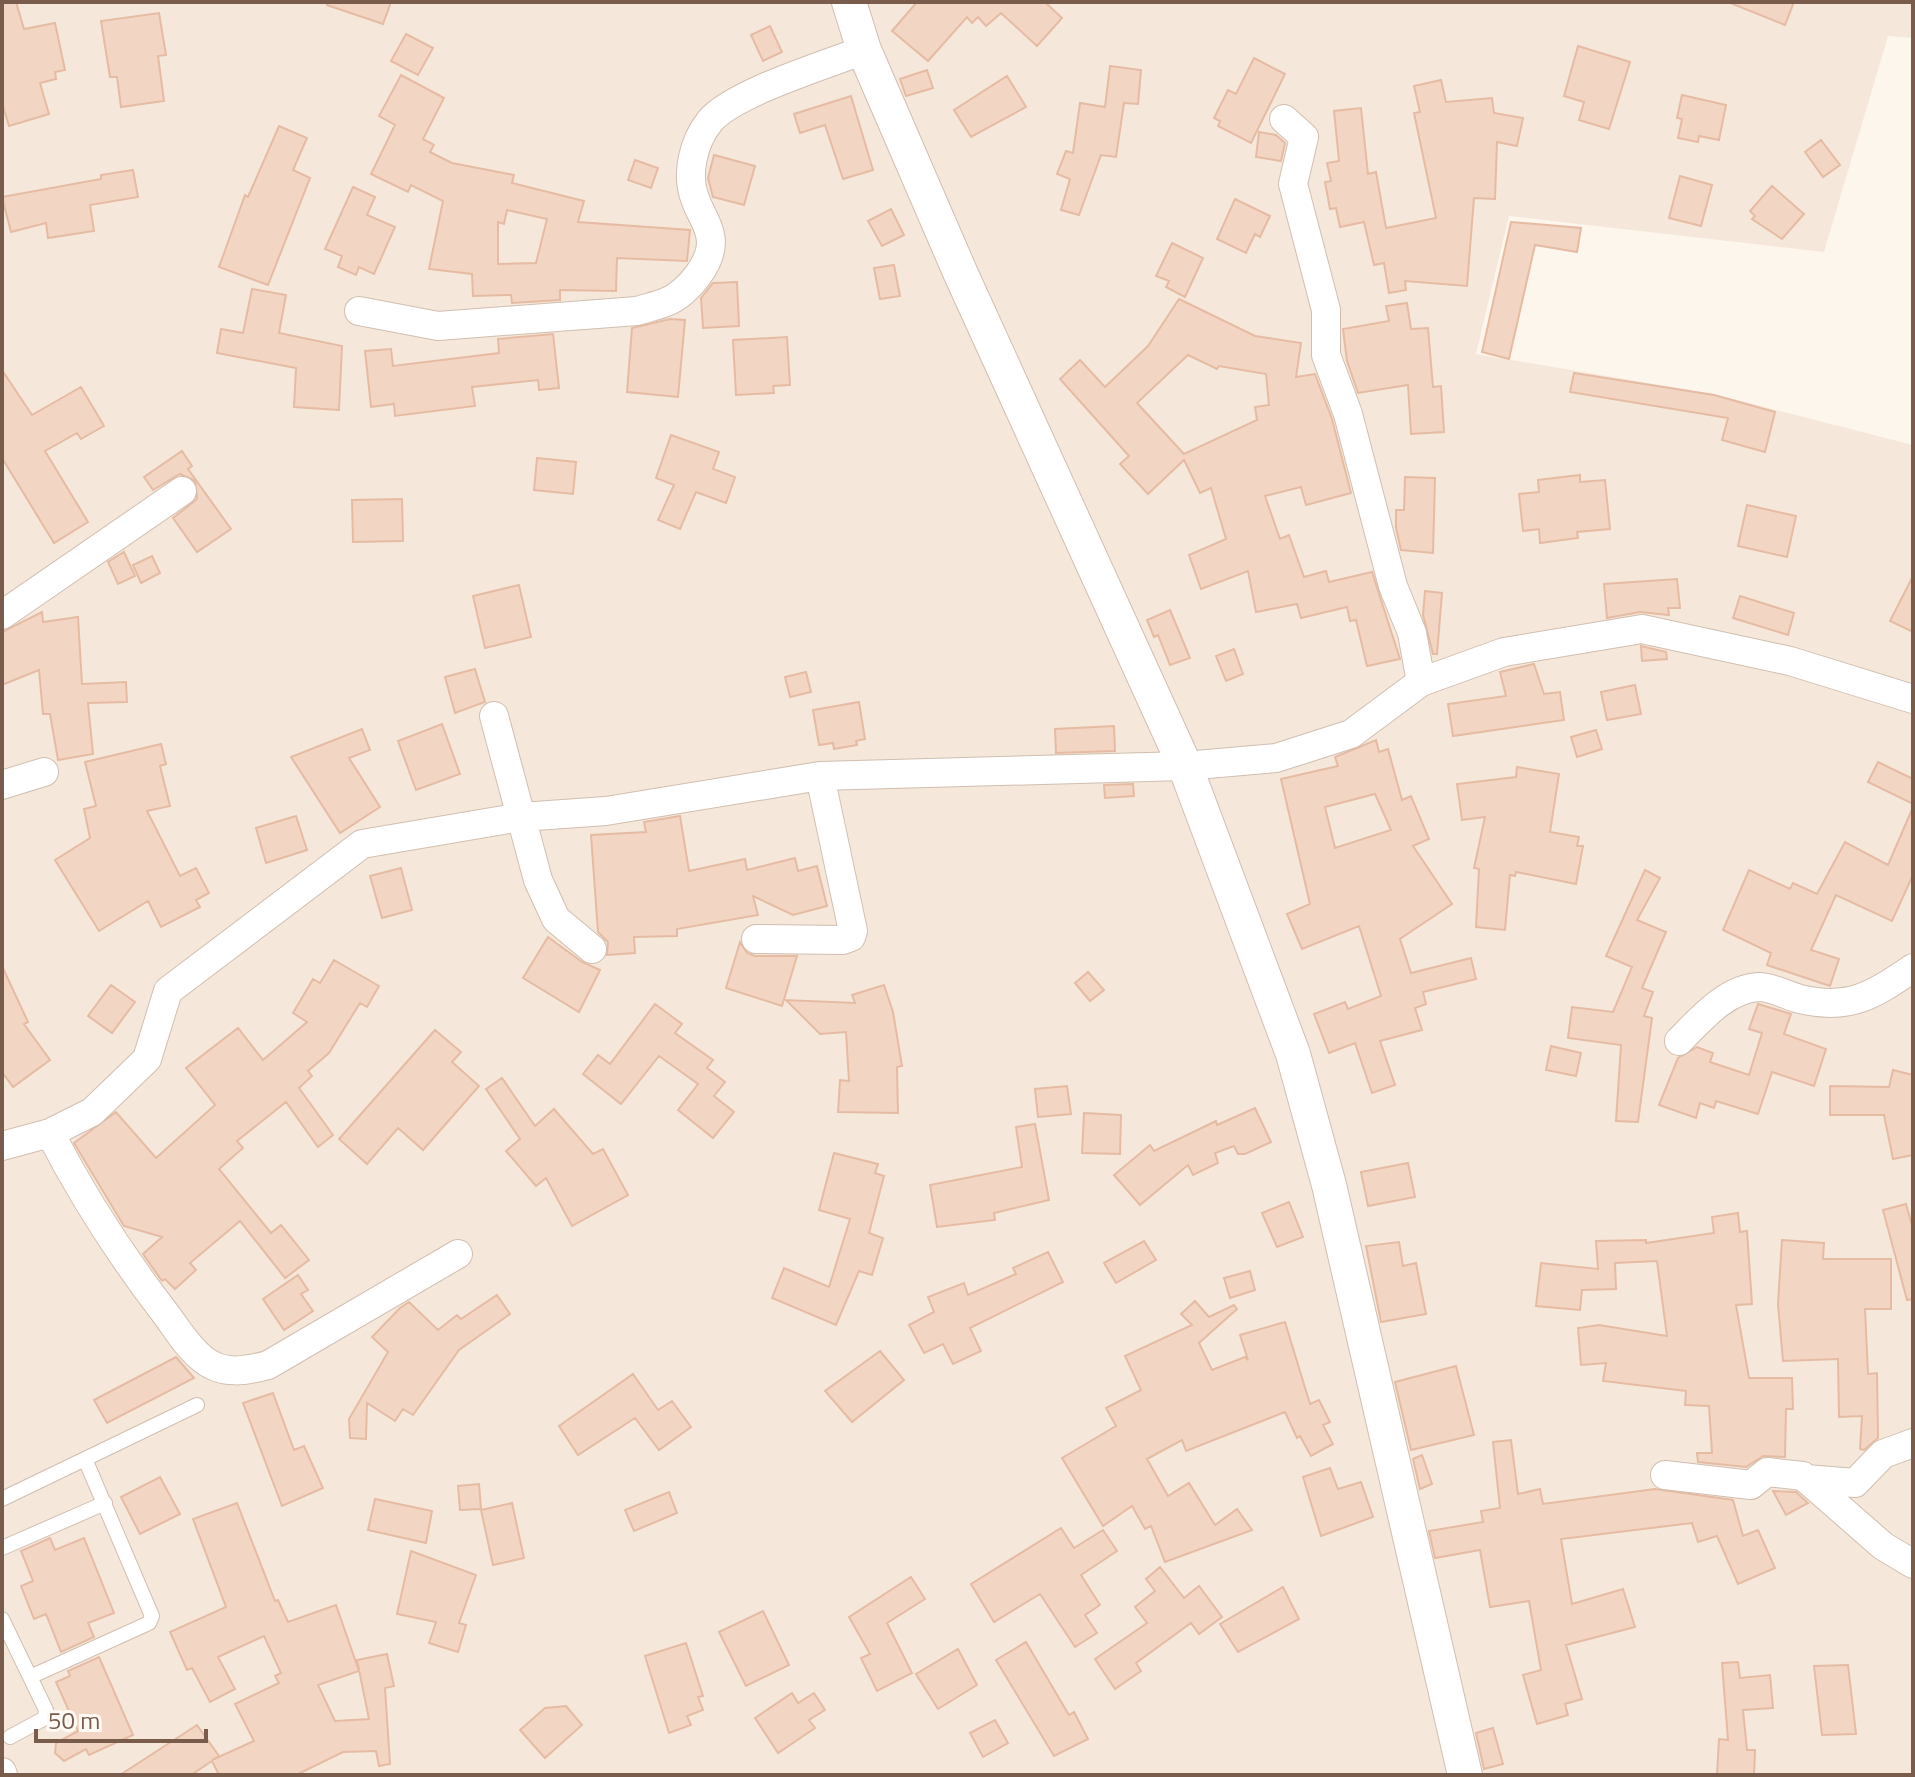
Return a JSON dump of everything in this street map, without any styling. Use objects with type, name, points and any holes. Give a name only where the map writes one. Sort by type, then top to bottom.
[{"type":"street","points":[[849,2],[864,50],[966,286],[1185,766],[1293,1054],[1329,1185],[1465,1775]]},
{"type":"street","points":[[359,311],[438,326],[637,311],[668,302],[688,287],[706,261],[712,238],[694,199],[691,174],[694,149],[711,120],[737,101],[864,50]]},
{"type":"street","points":[[1284,119],[1304,137],[1293,184],[1326,310],[1326,355],[1348,414],[1393,586],[1412,633],[1421,682]]},
{"type":"street","points":[[2,615],[182,491]]},
{"type":"street","points":[[2,1146],[50,1133],[92,1112],[147,1059],[168,991],[362,844],[521,817],[606,811],[820,776],[1185,766],[1276,758],[1351,734],[1421,682],[1504,652],[1642,629],[1790,661],[1913,699]]},
{"type":"street","points":[[494,716],[538,880],[556,919],[592,949]]},
{"type":"street","points":[[2,785],[44,772]]},
{"type":"street","points":[[756,939],[843,940],[851,937],[853,931],[820,776]]},
{"type":"street","points":[[1679,1041],[1712,1009],[1737,993],[1760,987],[1837,1005],[1866,999],[1913,968]]},
{"type":"street","points":[[50,1133],[81,1192],[135,1276],[191,1348],[205,1361],[223,1369],[243,1372],[268,1365],[458,1254]]},
{"type":"street","points":[[1665,1475],[1751,1485],[1767,1472],[1855,1483],[1883,1454],[1913,1443]]},
{"type":"street","points":[[1806,1479],[1883,1546],[1913,1564]]},
{"type":"lane","points":[[2,1499],[197,1405]]},
{"type":"lane","points":[[30,1677],[149,1623],[151,1609],[85,1459]]},
{"type":"lane","points":[[2,1548],[105,1503]]},
{"type":"lane","points":[[2,1619],[46,1710],[45,1718],[10,1737]]},
{"type":"shaded area","points":[[2,2],[1913,2],[1913,38],[1888,36],[1824,252],[1509,216],[1476,354],[1714,394],[1913,445],[1913,1775],[2,1775]]},
{"type":"building","points":[[2,2],[16,2],[24,29],[55,23],[65,70],[55,72],[56,79],[40,83],[49,114],[9,126],[2,103]]},
{"type":"building","points":[[328,2],[391,2],[383,24],[327,5]]},
{"type":"building","points":[[917,2],[1045,2],[1062,18],[1037,46],[1001,13],[986,26],[978,17],[972,23],[967,17],[928,61],[892,31]]},
{"type":"building","points":[[1728,2],[1794,2],[1785,25]]},
{"type":"building","points":[[159,13],[166,55],[158,56],[164,101],[121,107],[117,77],[110,77],[101,21]]},
{"type":"building","points":[[770,26],[782,52],[763,61],[751,35]]},
{"type":"building","points":[[406,34],[433,48],[418,75],[391,61]]},
{"type":"building","points":[[1578,46],[1630,62],[1609,129],[1579,120],[1584,102],[1564,96]]},
{"type":"building","points":[[1254,58],[1285,74],[1251,143],[1218,126],[1220,121],[1214,118],[1228,90],[1236,94]]},
{"type":"building","points":[[1110,66],[1141,70],[1138,104],[1124,103],[1116,157],[1101,155],[1079,215],[1061,210],[1070,179],[1057,174],[1066,151],[1073,153],[1080,103],[1105,107]]},
{"type":"building","points":[[927,70],[933,88],[906,96],[900,79]]},
{"type":"building","points":[[401,75],[444,98],[423,139],[434,145],[430,152],[452,163],[514,175],[512,183],[584,201],[578,222],[690,230],[687,261],[617,258],[616,291],[560,290],[560,300],[512,303],[511,295],[473,296],[472,274],[429,269],[443,201],[411,185],[408,192],[371,174],[395,125],[379,116]],"holes":[[[507,210],[547,219],[536,263],[498,264],[498,222],[504,224]]]},
{"type":"building","points":[[1007,76],[1026,107],[971,137],[954,110]]},
{"type":"building","points":[[1441,80],[1446,102],[1492,98],[1494,113],[1523,118],[1517,146],[1497,142],[1495,199],[1474,198],[1467,286],[1405,281],[1406,290],[1389,293],[1384,263],[1374,265],[1364,222],[1340,227],[1336,208],[1330,209],[1325,182],[1331,181],[1327,163],[1339,161],[1334,111],[1361,108],[1368,174],[1376,172],[1386,228],[1436,218],[1414,113],[1420,112],[1414,86]]},
{"type":"building","points":[[1682,95],[1726,105],[1719,140],[1699,136],[1698,142],[1678,138],[1682,119],[1677,118]]},
{"type":"building","points":[[851,96],[873,170],[843,179],[825,125],[800,133],[794,114]]},
{"type":"building","points":[[279,126],[307,138],[293,170],[310,178],[268,285],[219,267],[245,195],[248,197]]},
{"type":"building","points":[[1259,132],[1276,135],[1285,143],[1281,161],[1256,157]]},
{"type":"building","points":[[1821,140],[1840,165],[1823,177],[1805,152]]},
{"type":"building","points":[[714,155],[755,166],[744,205],[713,197],[708,178]]},
{"type":"building","points":[[635,160],[658,168],[651,188],[628,180]]},
{"type":"building","points":[[133,170],[138,197],[90,205],[94,231],[48,238],[46,223],[11,232],[2,197]]},
{"type":"building","points":[[1680,176],[1712,185],[1701,226],[1669,218]]},
{"type":"building","points":[[1772,186],[1804,214],[1782,239],[1752,219],[1755,216],[1750,211]]},
{"type":"building","points":[[353,187],[375,197],[367,215],[395,227],[374,274],[359,267],[356,275],[338,267],[342,256],[325,249]]},
{"type":"building","points":[[1235,199],[1270,216],[1260,237],[1255,234],[1246,253],[1217,239]]},
{"type":"building","points":[[891,209],[904,235],[882,246],[868,221]]},
{"type":"building","points":[[1511,222],[1581,228],[1577,252],[1535,245],[1509,359],[1482,352]]},
{"type":"building","points":[[1172,243],[1203,258],[1185,297],[1166,287],[1169,281],[1156,276]]},
{"type":"building","points":[[894,265],[900,296],[880,299],[874,268]]},
{"type":"building","points":[[737,282],[739,326],[703,328],[701,298],[713,283]]},
{"type":"building","points":[[252,289],[286,295],[279,333],[342,346],[339,410],[294,407],[296,368],[217,353],[221,329],[243,333]]},
{"type":"building","points":[[1179,299],[1255,336],[1301,343],[1296,377],[1315,374],[1332,419],[1351,493],[1306,505],[1301,487],[1265,496],[1280,539],[1289,535],[1304,577],[1326,571],[1329,582],[1372,572],[1400,659],[1367,666],[1356,620],[1350,621],[1347,607],[1301,618],[1297,604],[1256,612],[1248,571],[1201,589],[1189,555],[1226,539],[1211,488],[1200,493],[1184,460],[1148,494],[1120,464],[1129,456],[1060,379],[1080,360],[1105,387],[1148,346]],"holes":[[[1188,355],[1217,369],[1219,366],[1266,374],[1269,405],[1255,407],[1257,420],[1184,454],[1137,403]]]},
{"type":"building","points":[[1407,303],[1411,329],[1428,328],[1433,387],[1441,386],[1444,432],[1411,434],[1408,385],[1358,393],[1347,361],[1343,329],[1389,321],[1386,306]]},
{"type":"building","points":[[670,319],[685,320],[678,397],[627,392],[632,328]]},
{"type":"building","points":[[553,334],[559,388],[539,390],[538,380],[472,387],[475,406],[395,416],[394,404],[371,407],[365,351],[391,349],[393,366],[499,353],[498,339]]},
{"type":"building","points":[[787,337],[790,385],[773,386],[774,393],[736,395],[733,340]]},
{"type":"building","points":[[2,370],[32,415],[81,387],[104,426],[81,439],[77,433],[45,451],[88,522],[54,543],[2,458]]},
{"type":"building","points":[[1574,373],[1714,395],[1775,412],[1765,452],[1722,440],[1728,418],[1570,392]]},
{"type":"building","points":[[671,435],[719,452],[713,469],[735,477],[726,503],[696,492],[680,529],[658,520],[674,485],[656,478]]},
{"type":"building","points":[[182,451],[192,466],[188,469],[231,529],[197,552],[173,518],[197,499],[195,481],[180,474],[153,490],[144,477]]},
{"type":"building","points":[[537,458],[576,462],[573,494],[534,490]]},
{"type":"building","points":[[1580,475],[1580,482],[1605,480],[1610,529],[1577,532],[1578,538],[1540,543],[1539,529],[1523,531],[1519,494],[1539,492],[1538,480]]},
{"type":"building","points":[[1405,477],[1435,478],[1433,553],[1401,550],[1396,510],[1404,510]]},
{"type":"building","points":[[402,499],[403,541],[353,542],[352,500]]},
{"type":"building","points":[[1747,505],[1796,516],[1787,557],[1738,546]]},
{"type":"building","points":[[124,552],[135,576],[118,584],[108,562]]},
{"type":"building","points":[[152,556],[160,573],[141,583],[133,565]]},
{"type":"building","points":[[1913,576],[1913,632],[1890,621]]},
{"type":"building","points":[[1677,579],[1680,608],[1668,608],[1669,615],[1640,612],[1607,618],[1604,584]]},
{"type":"building","points":[[519,585],[531,637],[485,648],[473,596]]},
{"type":"building","points":[[1425,591],[1442,593],[1437,654],[1433,654],[1423,615]]},
{"type":"building","points":[[1740,596],[1794,613],[1788,635],[1733,618]]},
{"type":"building","points":[[1170,610],[1190,658],[1170,665],[1158,635],[1154,637],[1147,620]]},
{"type":"building","points":[[42,612],[43,622],[78,617],[82,684],[126,682],[127,702],[88,703],[93,754],[58,760],[50,714],[43,714],[39,670],[2,685],[2,632]]},
{"type":"building","points":[[1641,646],[1666,652],[1667,659],[1642,661]]},
{"type":"building","points":[[1234,649],[1243,674],[1226,681],[1216,656]]},
{"type":"building","points":[[1534,664],[1544,694],[1560,692],[1564,720],[1453,736],[1448,704],[1506,696],[1500,672]]},
{"type":"building","points":[[475,669],[485,702],[455,713],[445,677]]},
{"type":"building","points":[[806,672],[811,692],[790,697],[785,677]]},
{"type":"building","points":[[1635,685],[1641,714],[1607,720],[1601,692]]},
{"type":"building","points":[[859,702],[865,739],[856,741],[857,745],[834,749],[833,743],[819,745],[813,710]]},
{"type":"building","points":[[442,724],[460,774],[416,790],[398,741]]},
{"type":"building","points":[[1114,726],[1115,751],[1056,753],[1055,729]]},
{"type":"building","points":[[362,729],[370,750],[349,758],[380,807],[340,833],[291,757]]},
{"type":"building","points":[[1596,730],[1602,749],[1577,757],[1571,737]]},
{"type":"building","points":[[1376,740],[1379,752],[1388,749],[1402,800],[1411,796],[1429,839],[1413,846],[1452,904],[1400,939],[1411,973],[1471,958],[1476,979],[1423,992],[1426,1004],[1415,1008],[1422,1030],[1380,1041],[1395,1085],[1372,1093],[1355,1043],[1329,1053],[1314,1014],[1345,1002],[1348,1009],[1381,996],[1359,926],[1302,949],[1287,914],[1310,904],[1281,779],[1338,766],[1335,757]],"holes":[[[1375,794],[1391,830],[1335,848],[1325,807]]]},
{"type":"building","points":[[161,744],[166,764],[160,766],[170,806],[147,811],[180,876],[196,868],[209,893],[196,900],[200,907],[161,927],[148,901],[99,931],[55,860],[90,838],[84,809],[96,806],[85,762]]},
{"type":"building","points":[[1878,762],[1913,779],[1913,804],[1868,782]]},
{"type":"building","points":[[1517,767],[1559,774],[1550,832],[1579,837],[1577,846],[1583,846],[1576,884],[1516,872],[1515,876],[1510,875],[1505,930],[1476,927],[1479,869],[1474,868],[1485,817],[1462,820],[1457,784],[1516,777]]},
{"type":"building","points":[[1133,784],[1134,796],[1105,798],[1104,785]]},
{"type":"building","points":[[1913,807],[1913,875],[1892,921],[1836,895],[1811,950],[1839,959],[1830,986],[1767,965],[1771,953],[1723,930],[1749,870],[1790,889],[1793,883],[1817,894],[1845,842],[1888,865]]},
{"type":"building","points":[[296,816],[307,850],[266,863],[256,828]]},
{"type":"building","points":[[680,816],[689,871],[745,859],[747,870],[795,858],[798,871],[817,866],[827,906],[793,915],[753,896],[758,915],[677,929],[677,936],[634,937],[635,953],[607,955],[608,942],[598,932],[591,835],[646,832],[644,822]]},
{"type":"building","points":[[401,868],[412,910],[382,918],[370,876]]},
{"type":"building","points":[[1645,870],[1660,878],[1637,920],[1666,932],[1642,988],[1653,992],[1644,1016],[1652,1018],[1638,1122],[1616,1121],[1621,1045],[1568,1038],[1572,1007],[1613,1012],[1632,967],[1606,956]]},
{"type":"building","points":[[548,937],[582,962],[600,970],[579,1012],[523,978]]},
{"type":"building","points":[[740,942],[747,953],[755,956],[797,956],[782,1006],[726,988]]},
{"type":"building","points":[[334,960],[379,986],[367,1007],[360,1003],[329,1053],[308,1071],[312,1076],[299,1088],[333,1135],[318,1147],[286,1102],[237,1141],[243,1148],[219,1169],[271,1233],[281,1225],[309,1260],[285,1278],[240,1221],[190,1263],[196,1270],[175,1289],[165,1279],[162,1281],[143,1254],[162,1237],[124,1226],[74,1143],[116,1112],[156,1158],[215,1105],[186,1068],[238,1028],[263,1060],[307,1022],[293,1013],[313,979],[320,983]]},
{"type":"building","points":[[2,966],[28,1022],[24,1024],[50,1060],[13,1087],[2,1072]]},
{"type":"building","points":[[1088,972],[1104,990],[1090,1001],[1075,983]]},
{"type":"building","points":[[111,985],[135,1002],[112,1033],[88,1016]]},
{"type":"building","points":[[884,985],[893,1012],[902,1066],[897,1067],[898,1113],[838,1112],[840,1080],[849,1081],[846,1032],[820,1034],[786,1000],[855,1003],[852,995]]},
{"type":"building","points":[[655,1004],[682,1024],[675,1033],[713,1060],[707,1068],[725,1082],[714,1096],[734,1112],[713,1138],[678,1110],[698,1084],[659,1056],[621,1104],[583,1074],[598,1055],[610,1064]]},
{"type":"building","points":[[1758,1004],[1791,1014],[1784,1034],[1826,1049],[1814,1086],[1772,1072],[1758,1114],[1716,1101],[1714,1108],[1700,1103],[1696,1118],[1659,1105],[1678,1058],[1697,1047],[1713,1053],[1710,1062],[1749,1075],[1762,1033],[1749,1029]]},
{"type":"building","points":[[435,1030],[461,1052],[452,1062],[479,1086],[423,1150],[398,1128],[367,1164],[339,1139]]},
{"type":"building","points":[[1551,1046],[1581,1053],[1576,1076],[1546,1070]]},
{"type":"building","points":[[1893,1070],[1913,1075],[1913,1155],[1893,1159],[1884,1115],[1830,1115],[1830,1086],[1889,1087]]},
{"type":"building","points":[[502,1078],[535,1126],[554,1109],[593,1154],[603,1149],[628,1195],[572,1226],[546,1178],[536,1186],[506,1151],[520,1139],[486,1089]]},
{"type":"building","points":[[1067,1086],[1071,1114],[1038,1117],[1035,1089]]},
{"type":"building","points":[[1255,1108],[1271,1142],[1245,1154],[1238,1154],[1234,1146],[1215,1153],[1218,1163],[1193,1175],[1188,1165],[1140,1205],[1114,1175],[1150,1145],[1154,1151],[1216,1121],[1217,1125]]},
{"type":"building","points":[[1084,1113],[1121,1115],[1120,1154],[1082,1153]]},
{"type":"building","points":[[1035,1124],[1049,1200],[994,1213],[995,1220],[937,1227],[930,1185],[1022,1167],[1016,1127]]},
{"type":"building","points":[[834,1153],[878,1164],[875,1173],[884,1176],[869,1233],[883,1238],[872,1275],[859,1271],[836,1325],[772,1298],[784,1268],[829,1287],[850,1219],[819,1210]]},
{"type":"building","points":[[1408,1163],[1415,1197],[1368,1206],[1361,1172]]},
{"type":"building","points":[[1289,1202],[1303,1237],[1277,1247],[1262,1213]]},
{"type":"building","points":[[1906,1204],[1913,1229],[1913,1299],[1907,1300],[1883,1210]]},
{"type":"building","points":[[1738,1213],[1740,1232],[1747,1231],[1752,1304],[1736,1305],[1749,1378],[1792,1378],[1793,1409],[1786,1409],[1785,1457],[1763,1456],[1746,1467],[1698,1462],[1697,1453],[1712,1453],[1709,1406],[1685,1405],[1686,1391],[1603,1381],[1606,1363],[1581,1365],[1578,1328],[1599,1325],[1667,1336],[1657,1261],[1615,1263],[1616,1289],[1582,1290],[1580,1310],[1536,1306],[1541,1263],[1598,1269],[1596,1241],[1646,1240],[1646,1243],[1714,1233],[1712,1217]]},
{"type":"building","points":[[1782,1240],[1824,1243],[1823,1259],[1891,1259],[1891,1309],[1865,1309],[1868,1374],[1877,1373],[1878,1438],[1864,1450],[1860,1449],[1862,1416],[1839,1417],[1838,1359],[1783,1361],[1778,1304]]},
{"type":"building","points":[[1144,1241],[1156,1260],[1116,1283],[1104,1263]]},
{"type":"building","points":[[1399,1242],[1403,1266],[1416,1263],[1426,1314],[1381,1322],[1366,1246]]},
{"type":"building","points":[[1048,1252],[1063,1282],[970,1328],[981,1351],[953,1364],[943,1344],[924,1353],[909,1325],[934,1312],[928,1297],[964,1283],[968,1295],[1016,1274],[1013,1268]]},
{"type":"building","points":[[1250,1271],[1255,1290],[1230,1298],[1224,1278]]},
{"type":"building","points":[[298,1275],[308,1290],[301,1294],[313,1311],[284,1330],[263,1299]]},
{"type":"building","points":[[497,1295],[510,1314],[459,1350],[413,1415],[403,1409],[395,1421],[367,1403],[366,1439],[350,1438],[349,1419],[388,1352],[372,1337],[400,1308],[409,1302],[438,1330],[457,1315],[461,1319]]},
{"type":"building","points":[[1195,1301],[1209,1317],[1234,1305],[1237,1309],[1199,1343],[1212,1370],[1245,1357],[1248,1360],[1240,1335],[1285,1322],[1310,1404],[1319,1400],[1330,1422],[1323,1425],[1333,1444],[1311,1456],[1300,1436],[1297,1438],[1285,1412],[1186,1451],[1182,1440],[1147,1459],[1168,1496],[1189,1483],[1215,1525],[1237,1509],[1252,1530],[1165,1562],[1151,1526],[1145,1529],[1132,1506],[1103,1526],[1062,1458],[1116,1426],[1106,1408],[1141,1390],[1125,1356],[1192,1325],[1181,1314]]},
{"type":"building","points":[[880,1351],[904,1380],[852,1422],[825,1391]]},
{"type":"building","points":[[176,1357],[194,1378],[107,1423],[94,1400]]},
{"type":"building","points":[[1456,1366],[1474,1435],[1411,1450],[1395,1382]]},
{"type":"building","points":[[633,1374],[658,1410],[672,1401],[691,1427],[659,1450],[635,1418],[578,1455],[559,1426]]},
{"type":"building","points":[[273,1393],[294,1450],[304,1446],[323,1488],[282,1506],[243,1403]]},
{"type":"building","points":[[1511,1440],[1518,1494],[1540,1489],[1543,1504],[1655,1489],[1733,1500],[1743,1536],[1758,1530],[1775,1568],[1738,1584],[1717,1536],[1698,1542],[1692,1523],[1561,1539],[1572,1604],[1623,1589],[1635,1627],[1566,1645],[1582,1699],[1565,1704],[1568,1715],[1537,1724],[1523,1675],[1541,1670],[1529,1601],[1490,1607],[1480,1550],[1435,1558],[1429,1531],[1483,1522],[1481,1511],[1500,1508],[1493,1442]]},
{"type":"building","points":[[1422,1455],[1432,1484],[1420,1489],[1413,1459]]},
{"type":"building","points":[[1330,1468],[1338,1489],[1361,1482],[1373,1517],[1321,1536],[1303,1477]]},
{"type":"building","points":[[160,1477],[180,1514],[140,1534],[121,1497]]},
{"type":"building","points":[[479,1484],[481,1509],[460,1510],[458,1486]]},
{"type":"building","points":[[1773,1491],[1796,1492],[1808,1503],[1786,1515]]},
{"type":"building","points":[[669,1492],[677,1513],[634,1531],[625,1510]]},
{"type":"building","points":[[375,1499],[432,1511],[426,1543],[368,1530]]},
{"type":"building","points":[[237,1503],[275,1601],[278,1600],[288,1622],[336,1605],[359,1671],[318,1685],[335,1721],[369,1719],[357,1660],[387,1654],[394,1686],[385,1688],[390,1764],[379,1766],[376,1751],[343,1752],[296,1775],[219,1775],[212,1761],[191,1775],[120,1775],[197,1725],[219,1756],[212,1760],[254,1741],[235,1704],[279,1683],[275,1676],[281,1673],[264,1636],[218,1657],[235,1689],[210,1702],[192,1668],[187,1670],[170,1632],[226,1607],[193,1519]]},
{"type":"building","points":[[512,1503],[524,1558],[493,1565],[481,1510]]},
{"type":"building","points":[[1061,1528],[1074,1548],[1103,1530],[1117,1551],[1081,1575],[1100,1605],[1085,1615],[1097,1633],[1075,1647],[1040,1594],[994,1622],[971,1584]]},
{"type":"building","points":[[50,1538],[55,1550],[84,1538],[114,1613],[88,1623],[94,1637],[61,1652],[46,1614],[34,1619],[21,1586],[33,1581],[21,1551]]},
{"type":"building","points":[[411,1551],[476,1575],[459,1623],[466,1625],[458,1652],[429,1643],[436,1622],[397,1614]]},
{"type":"building","points":[[1160,1567],[1184,1598],[1199,1586],[1222,1617],[1199,1634],[1191,1623],[1136,1663],[1141,1671],[1115,1689],[1095,1659],[1147,1623],[1135,1607],[1155,1591],[1146,1579]]},
{"type":"building","points":[[911,1577],[925,1599],[887,1623],[912,1673],[877,1691],[861,1658],[870,1654],[849,1617]]},
{"type":"building","points":[[1283,1587],[1299,1619],[1238,1652],[1220,1624]]},
{"type":"building","points":[[763,1611],[789,1665],[746,1686],[719,1632]]},
{"type":"building","points":[[1026,1642],[1069,1715],[1074,1712],[1088,1739],[1054,1756],[996,1660]]},
{"type":"building","points":[[686,1643],[703,1696],[698,1697],[703,1710],[687,1716],[691,1725],[669,1733],[645,1656]]},
{"type":"building","points":[[958,1649],[977,1685],[938,1709],[916,1674]]},
{"type":"building","points":[[99,1657],[133,1735],[89,1755],[86,1749],[64,1761],[55,1753],[56,1743],[78,1731],[56,1682],[70,1676],[68,1671]]},
{"type":"building","points":[[1738,1662],[1740,1678],[1770,1675],[1773,1708],[1743,1710],[1747,1750],[1755,1750],[1754,1775],[1717,1775],[1719,1739],[1728,1740],[1722,1663]]},
{"type":"building","points":[[1848,1665],[1856,1734],[1822,1735],[1814,1666]]},
{"type":"building","points":[[792,1693],[798,1703],[814,1693],[825,1710],[809,1720],[815,1728],[778,1753],[755,1718]]},
{"type":"building","points":[[566,1706],[582,1725],[545,1758],[520,1730],[545,1708]]},
{"type":"building","points":[[995,1720],[1008,1743],[983,1757],[970,1733]]},
{"type":"building","points":[[1493,1728],[1503,1764],[1484,1769],[1476,1733]]}]
